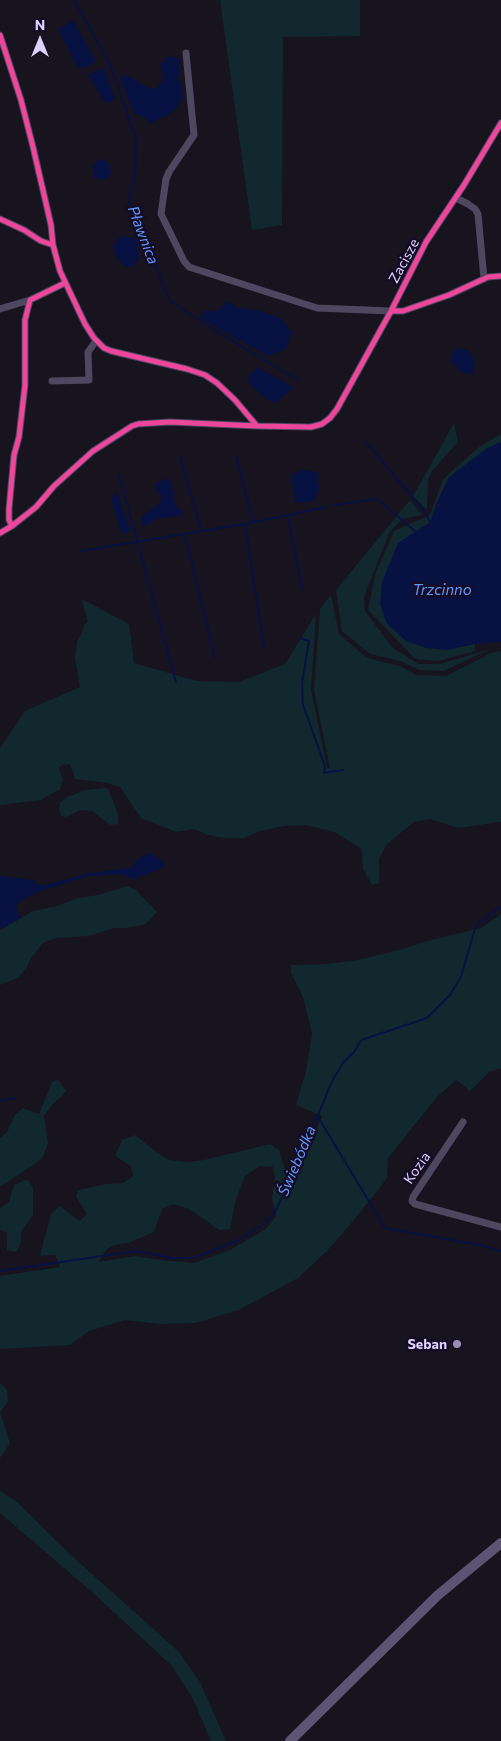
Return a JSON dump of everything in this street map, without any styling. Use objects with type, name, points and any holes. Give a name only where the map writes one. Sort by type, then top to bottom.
[{"type":"street","points":[[0,35],[33,147],[51,225],[56,260],[85,324],[96,341],[111,351],[205,375],[217,383],[235,400],[257,426]]},
{"type":"street","points":[[186,53],[194,135],[166,179],[161,214],[184,261],[189,267],[317,308],[391,311],[403,311],[449,295],[484,279],[501,276]]},
{"type":"street","name":"Zacisze","points":[[0,533],[36,507],[79,462],[132,426],[170,422],[311,427],[322,424],[330,418],[337,409],[391,311],[426,242],[456,198],[501,123]]},
{"type":"street","points":[[456,198],[475,209],[478,214],[484,279]]},
{"type":"street","points":[[0,219],[24,230],[41,241],[53,245]]},
{"type":"street","points":[[0,309],[30,300],[65,283]]},
{"type":"street","points":[[12,526],[9,520],[9,509],[14,455],[19,436],[25,385],[25,320],[30,300]]},
{"type":"street","points":[[52,382],[88,380],[88,352],[96,341]]},
{"type":"street","name":"Kozia","points":[[463,1122],[412,1201],[415,1204],[501,1227]]},
{"type":"street","points":[[290,1741],[438,1595],[501,1543]]},
{"type":"green space","points":[[220,0],[360,0],[360,36],[283,37],[282,225],[252,230]]},
{"type":"green space","points":[[454,423],[458,442],[432,471],[428,480],[427,510],[413,496]]},
{"type":"green space","name":"Trzcinno","points":[[501,434],[501,642],[475,644],[475,651],[438,661],[415,659],[368,610],[376,572],[394,531],[430,515],[443,479],[479,447]]},
{"type":"green space","points":[[410,500],[422,515],[402,519],[389,533],[364,597],[365,611],[393,648],[419,664],[440,664],[490,649],[444,671],[419,670],[400,661],[370,654],[342,631],[336,590]]},
{"type":"green space","points":[[331,595],[339,634],[367,658],[400,666],[417,675],[446,676],[491,653],[501,651],[501,822],[458,828],[430,819],[414,822],[387,844],[379,859],[379,883],[372,885],[363,869],[362,849],[334,832],[306,825],[284,826],[260,831],[244,838],[224,838],[208,835],[194,829],[176,832],[141,818],[120,787],[108,783],[75,779],[70,764],[59,768],[63,779],[60,789],[41,800],[0,805],[0,748],[25,711],[80,687],[75,659],[77,641],[84,625],[88,622],[82,599],[129,624],[134,663],[197,681],[239,682],[285,664],[316,614],[311,690],[327,767],[330,769],[314,690],[320,609]]},
{"type":"green space","points":[[108,789],[113,800],[118,815],[118,824],[110,825],[92,811],[80,810],[67,817],[61,816],[59,810],[60,802],[67,797],[85,790]]},
{"type":"green space","points":[[127,886],[136,890],[157,912],[146,924],[127,928],[113,928],[89,936],[56,938],[43,943],[18,978],[0,985],[0,930],[33,911],[54,907],[78,898],[98,895]]},
{"type":"green space","points":[[501,914],[501,1068],[489,1072],[470,1091],[456,1080],[436,1098],[388,1158],[387,1178],[379,1189],[327,1251],[298,1278],[239,1310],[196,1323],[159,1324],[125,1320],[89,1331],[70,1345],[0,1349],[0,1276],[60,1267],[55,1255],[40,1256],[51,1214],[60,1206],[79,1221],[87,1214],[76,1197],[78,1190],[106,1184],[123,1183],[133,1176],[131,1166],[115,1156],[122,1140],[135,1135],[159,1154],[170,1160],[187,1162],[204,1160],[270,1144],[279,1150],[291,1189],[322,1116],[296,1105],[306,1071],[312,1034],[303,997],[291,973],[291,965],[327,964],[358,960],[481,928]],"holes":[[[260,1166],[273,1167],[275,1180],[272,1198],[276,1216],[266,1229],[230,1250],[194,1263],[135,1256],[98,1262],[107,1249],[115,1245],[128,1243],[154,1232],[162,1209],[174,1204],[189,1209],[219,1230],[230,1229],[236,1199],[245,1176]]]},
{"type":"green space","points":[[59,1081],[66,1091],[44,1115],[48,1144],[42,1159],[0,1187],[0,1138],[7,1132],[15,1115],[23,1108],[39,1114],[52,1082]]},
{"type":"green space","points":[[26,1180],[29,1181],[33,1188],[33,1215],[21,1232],[21,1242],[16,1252],[7,1250],[7,1233],[0,1230],[0,1208],[9,1202],[14,1185]]},
{"type":"green space","points":[[0,1383],[7,1390],[8,1402],[0,1412]]},
{"type":"green space","points":[[0,1412],[10,1443],[0,1458]]},
{"type":"green space","points":[[0,1491],[17,1502],[72,1556],[178,1651],[200,1682],[226,1741],[211,1741],[192,1697],[171,1665],[92,1592],[0,1513]]},
{"type":"water","points":[[73,20],[96,61],[79,69],[58,29]]},
{"type":"water","points":[[171,56],[179,59],[178,79],[181,83],[183,98],[174,111],[150,124],[143,116],[135,115],[120,78],[126,75],[147,87],[156,89],[162,82],[163,74],[160,66],[165,59]]},
{"type":"water","points":[[104,68],[115,99],[109,103],[103,100],[88,75]]},
{"type":"water","points":[[102,159],[108,162],[111,174],[106,179],[96,179],[93,176],[93,165]]},
{"type":"water","points":[[120,236],[132,237],[137,240],[139,258],[132,267],[125,267],[116,256],[113,246]]},
{"type":"water","points":[[227,301],[239,308],[257,310],[280,318],[292,332],[286,349],[268,356],[200,318],[204,311],[218,311]]},
{"type":"water","points":[[462,348],[469,351],[475,363],[474,373],[463,373],[451,362],[455,349]]},
{"type":"water","points":[[257,367],[290,385],[293,387],[292,389],[275,403],[272,402],[260,394],[247,381],[247,378]]},
{"type":"water","name":"Trzcinno","points":[[501,442],[501,642],[475,644],[447,650],[426,648],[406,641],[387,624],[380,604],[382,582],[398,543],[430,522],[449,477],[487,448]]},
{"type":"water","points":[[303,470],[317,472],[319,490],[314,501],[296,503],[291,475]]},
{"type":"water","points":[[167,478],[172,484],[174,502],[178,509],[183,510],[182,516],[159,518],[143,527],[141,520],[143,515],[161,502],[161,495],[155,488],[156,483]]},
{"type":"water","points":[[117,492],[130,530],[126,534],[121,531],[111,499]]},
{"type":"water","points":[[150,853],[160,859],[165,867],[134,879],[122,874],[89,876],[38,892],[15,906],[21,918],[2,929],[0,927],[0,876],[34,880],[37,885],[49,884],[90,873],[131,868],[138,859]]},
{"type":"waterway","name":"Pławnica","points":[[74,0],[110,65],[136,138],[135,177],[128,205],[158,270],[169,300],[211,328],[298,380]]},
{"type":"waterway","name":"Pławnica","points":[[366,442],[426,513],[430,522]]},
{"type":"waterway","points":[[180,456],[201,530]]},
{"type":"waterway","points":[[236,456],[253,522]]},
{"type":"waterway","points":[[119,475],[176,682]]},
{"type":"waterway","points":[[335,505],[377,499],[415,531]]},
{"type":"waterway","points":[[81,551],[245,524],[327,507]]},
{"type":"waterway","points":[[288,517],[302,589]]},
{"type":"waterway","points":[[245,524],[264,648]]},
{"type":"waterway","points":[[185,534],[215,658]]},
{"type":"waterway","points":[[300,638],[309,641],[302,683],[303,705],[325,766],[324,773],[343,770]]},
{"type":"waterway","name":"Świebódka","points":[[0,1271],[136,1251],[171,1258],[194,1258],[239,1240],[264,1224],[275,1212],[301,1157],[332,1081],[343,1063],[355,1051],[361,1040],[427,1018],[450,995],[461,977],[476,925],[501,907]]},
{"type":"waterway","points":[[0,1101],[15,1098]]},
{"type":"waterway","points":[[318,1117],[385,1228],[479,1245],[501,1251]]},
{"type":"cycle path","points":[[0,35],[21,100],[33,147],[51,225],[53,245]]},
{"type":"cycle path","points":[[0,219],[24,230],[41,241],[53,245],[60,271],[85,324],[94,338],[104,348],[205,375],[217,383],[235,400],[257,426],[311,427],[322,424],[337,409],[391,311],[426,242],[464,185],[501,123]]},
{"type":"cycle path","points":[[391,311],[403,311],[449,295],[488,277],[501,276]]},
{"type":"cycle path","points":[[12,526],[9,520],[9,509],[14,455],[19,437],[25,385],[25,320],[30,300],[65,283]]},
{"type":"cycle path","points":[[0,533],[36,507],[54,486],[93,451],[132,426],[170,422],[257,426]]},
{"type":"place","name":"Seban","points":[[457,1344]]}]
